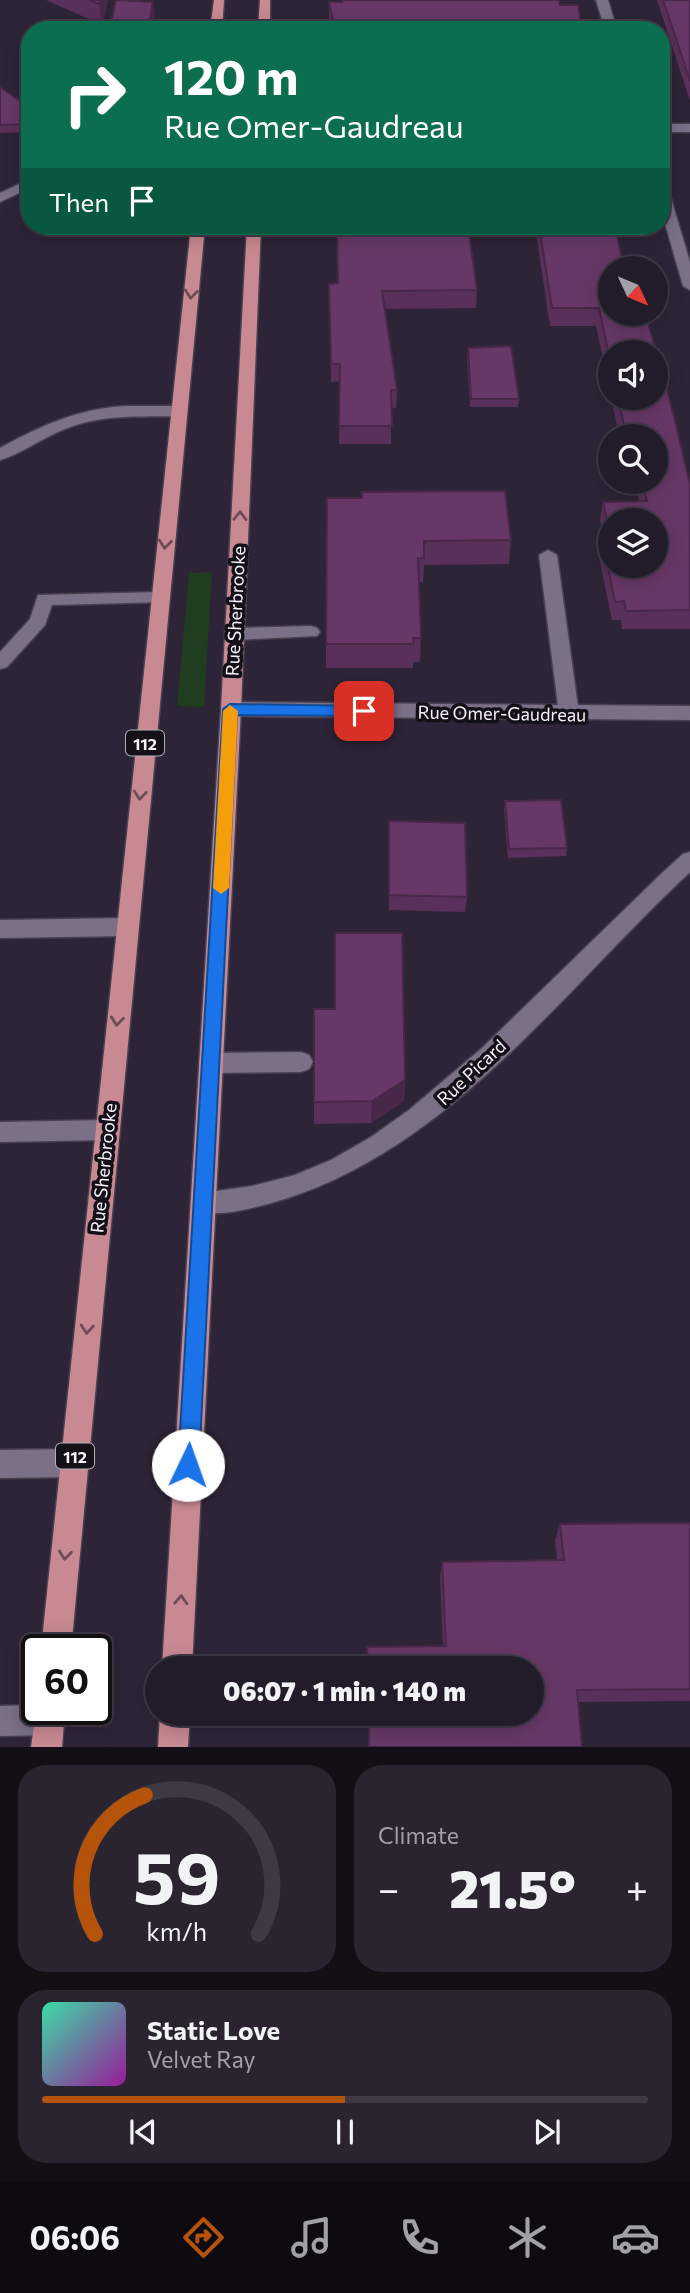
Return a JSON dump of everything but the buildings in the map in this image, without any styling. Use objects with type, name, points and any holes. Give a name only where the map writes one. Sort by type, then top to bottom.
[{"type":"main road","points":[[217,21],[219,0]]},
{"type":"main road","points":[[264,21],[265,0]]},
{"type":"main road","name":"Rue Sherbrooke","points":[[58,1634],[197,235]]},
{"type":"main road","name":"Rue Sherbrooke","points":[[178,1656],[254,235]]},
{"type":"main road","points":[[173,1747],[174,1726]]},
{"type":"street","points":[[602,0],[608,21]]},
{"type":"street","points":[[670,128],[690,128]]},
{"type":"street","points":[[0,198],[21,188]]},
{"type":"street","points":[[670,219],[690,286]]},
{"type":"street","points":[[0,455],[49,430],[95,415],[179,411]]},
{"type":"street","points":[[548,555],[569,714]]},
{"type":"street","points":[[0,663],[39,621],[44,599],[160,598]]},
{"type":"street","points":[[234,634],[311,632]]},
{"type":"street","name":"Rue Omer-Gaudreau","points":[[230,709],[690,713]]},
{"type":"street","name":"Rue Picard","points":[[204,1202],[259,1198],[285,1191],[340,1166],[401,1132],[459,1086],[690,860]]},
{"type":"street","points":[[0,929],[127,927]]},
{"type":"street","points":[[211,1063],[301,1062]]},
{"type":"street","points":[[0,1132],[107,1130]]},
{"type":"street","points":[[0,1464],[74,1463]]},
{"type":"street","points":[[0,1721],[48,1726]]},
{"type":"green space","points":[[212,572],[204,707],[177,706],[189,573]]},
{"type":"slow traffic","points":[[221,888],[230,711]]},
{"type":"route","points":[[188,1465],[230,709],[364,711]]}]
